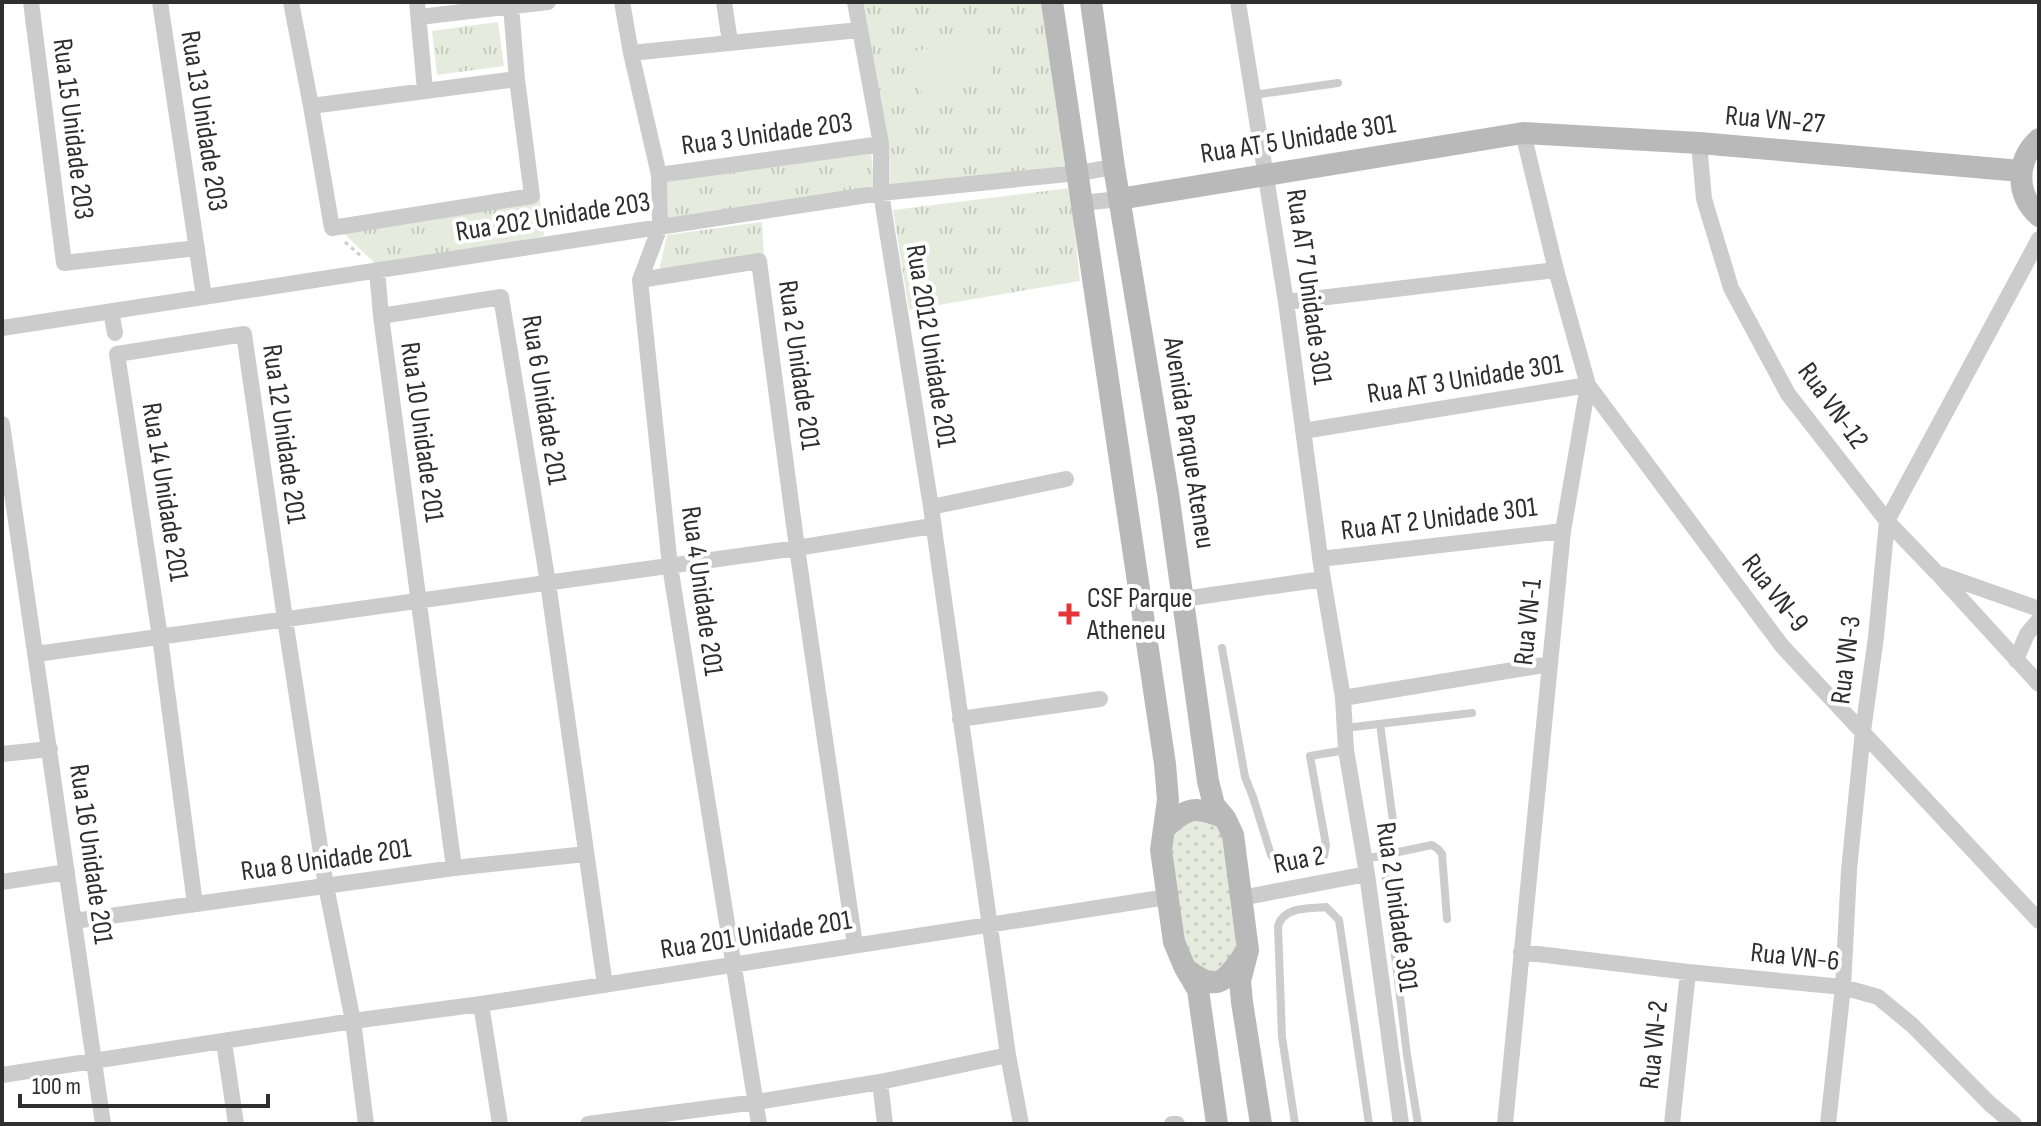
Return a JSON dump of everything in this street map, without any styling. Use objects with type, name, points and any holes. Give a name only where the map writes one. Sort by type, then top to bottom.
[{"type":"street","name":"Rua 15 Unidade 203","points":[[31,2],[64,263]]},
{"type":"street","name":"Rua 13 Unidade 203","points":[[160,2],[204,297]]},
{"type":"street","points":[[291,2],[332,228],[532,196],[511,6]]},
{"type":"street","points":[[425,90],[418,10],[548,2]]},
{"type":"street","name":"Rua 202 Unidade 203","points":[[622,2],[659,175],[660,227]]},
{"type":"street","points":[[724,2],[730,42]]},
{"type":"street","name":"Rua 2012 Unidade 201","points":[[855,2],[881,144],[881,193],[931,507],[1008,1055],[1021,1124]]},
{"type":"street","points":[[1052,2],[1165,764],[1168,800],[1161,850],[1167,897],[1174,942],[1198,990],[1217,1124]]},
{"type":"street","name":"Avenida Parque Ateneu","points":[[1091,2],[1119,199],[1168,493],[1208,781],[1214,805],[1233,835],[1248,950],[1240,981],[1242,1002],[1261,1124]]},
{"type":"street","name":"Rua AT 7 Unidade 301","points":[[1238,2],[1286,302],[1320,559],[1343,698]]},
{"type":"street","points":[[631,53],[859,30]]},
{"type":"street","points":[[311,106],[517,79]]},
{"type":"street","name":"Rua AT 5 Unidade 301","points":[[1082,203],[1523,133]]},
{"type":"street","name":"Rua VN-27","points":[[1523,133],[1699,143],[2021,171]]},
{"type":"street","name":"Rua VN-1","points":[[1505,1124],[1563,531],[1588,385],[1523,133]]},
{"type":"street","points":[[2039,139],[2026,155],[2021,171],[2026,201],[2039,216]]},
{"type":"street","name":"Rua VN-12","points":[[1699,143],[1704,199],[1731,288],[1788,394],[1887,521],[1937,573],[2039,609]]},
{"type":"street","name":"Rua 3 Unidade 203","points":[[659,175],[881,144]]},
{"type":"street","name":"Rua 202 Unidade 203","points":[[2,328],[881,193],[1114,167]]},
{"type":"street","name":"Rua 4 Unidade 201","points":[[660,227],[640,280],[670,566],[759,1124]]},
{"type":"street","name":"Rua VN-3","points":[[1828,1124],[1843,987],[1849,870],[1887,521],[2039,239]]},
{"type":"street","name":"Rua 13 Unidade 203","points":[[64,263],[197,248]]},
{"type":"street","name":"Rua 2 Unidade 201","points":[[640,280],[759,261],[855,945]]},
{"type":"street","name":"Rua 10 Unidade 201","points":[[377,270],[454,868]]},
{"type":"street","points":[[1286,302],[1556,270]]},
{"type":"street","name":"Rua 6 Unidade 201","points":[[381,316],[501,297],[548,583],[605,985]]},
{"type":"street","points":[[111,311],[115,333]]},
{"type":"street","name":"Rua 12 Unidade 201","points":[[117,354],[244,334],[326,886]]},
{"type":"street","name":"Rua 14 Unidade 201","points":[[117,354],[160,637],[195,904]]},
{"type":"street","name":"Rua AT 3 Unidade 301","points":[[1303,431],[1588,385]]},
{"type":"street","name":"Rua VN-9","points":[[1588,385],[1782,646],[2039,921]]},
{"type":"street","name":"Rua 16 Unidade 201","points":[[2,424],[8,497],[36,654],[103,1124]]},
{"type":"street","points":[[931,507],[1066,479]]},
{"type":"street","points":[[36,654],[797,548],[932,526]]},
{"type":"street","name":"Rua AT 2 Unidade 301","points":[[1320,559],[1563,531]]},
{"type":"street","points":[[1937,573],[2039,684]]},
{"type":"street","points":[[1183,599],[1323,579]]},
{"type":"street","points":[[2016,660],[2027,634],[2039,620]]},
{"type":"street","points":[[1343,698],[1550,664]]},
{"type":"street","name":"Rua 2 Unidade 301","points":[[1343,698],[1346,750],[1366,866],[1401,1124]]},
{"type":"street","points":[[960,719],[1100,699]]},
{"type":"street","points":[[2,754],[50,749]]},
{"type":"street","points":[[1164,829],[1182,812],[1204,809],[1225,818]]},
{"type":"street","name":"Rua 8 Unidade 201","points":[[74,921],[454,868],[586,854]]},
{"type":"street","name":"Rua 2","points":[[1241,898],[1366,866]]},
{"type":"street","points":[[2,882],[67,872]]},
{"type":"street","points":[[326,886],[353,1021],[366,1124]]},
{"type":"street","name":"Rua 201 Unidade 201","points":[[2,1075],[1167,897]]},
{"type":"street","points":[[1185,968],[1202,981],[1215,983],[1229,976],[1248,950]]},
{"type":"street","name":"Rua VN-6","points":[[1521,952],[1843,987],[1878,997],[1912,1025],[2014,1124]]},
{"type":"street","name":"Rua VN-2","points":[[1672,1124],[1688,972]]},
{"type":"street","points":[[481,1004],[500,1124]]},
{"type":"street","points":[[224,1042],[236,1124]]},
{"type":"street","points":[[588,1124],[880,1082],[1008,1055]]},
{"type":"street","points":[[880,1082],[885,1124]]},
{"type":"street","points":[[1988,1124],[1990,1104]]},
{"type":"lane","points":[[1253,95],[1338,83]]},
{"type":"lane","points":[[1222,648],[1245,777],[1271,855],[1279,864],[1290,867],[1316,863],[1324,856],[1326,845],[1310,756],[1346,750]]},
{"type":"lane","points":[[1344,729],[1472,713]]},
{"type":"lane","points":[[1380,724],[1393,821]]},
{"type":"lane","points":[[1366,866],[1383,855],[1432,845],[1442,854],[1447,919]]},
{"type":"lane","points":[[1383,855],[1418,1124]]},
{"type":"lane","points":[[1295,1124],[1282,1037],[1278,926],[1280,918],[1287,912],[1326,907],[1339,920],[1369,1124]]},
{"type":"path","points":[[332,228],[377,270]]},
{"type":"green space","points":[[861,2],[1045,2],[1067,166],[889,189]]},
{"type":"green space","points":[[498,22],[504,66],[437,75],[432,31]]},
{"type":"green space","points":[[987,39],[994,83],[922,95],[915,51]]},
{"type":"green space","points":[[871,150],[874,186],[668,221],[667,182]]},
{"type":"green space","points":[[1070,188],[1080,281],[909,310],[893,210]]},
{"type":"green space","points":[[540,198],[544,236],[380,268],[339,229]]},
{"type":"green space","points":[[762,222],[764,255],[659,271],[667,235]]},
{"type":"green space","points":[[1195,819],[1211,821],[1223,831],[1242,949],[1219,975],[1187,964],[1170,840],[1174,832]]},
{"type":"place","name":"CSF Parque Atheneu","points":[[1069,614]]}]
